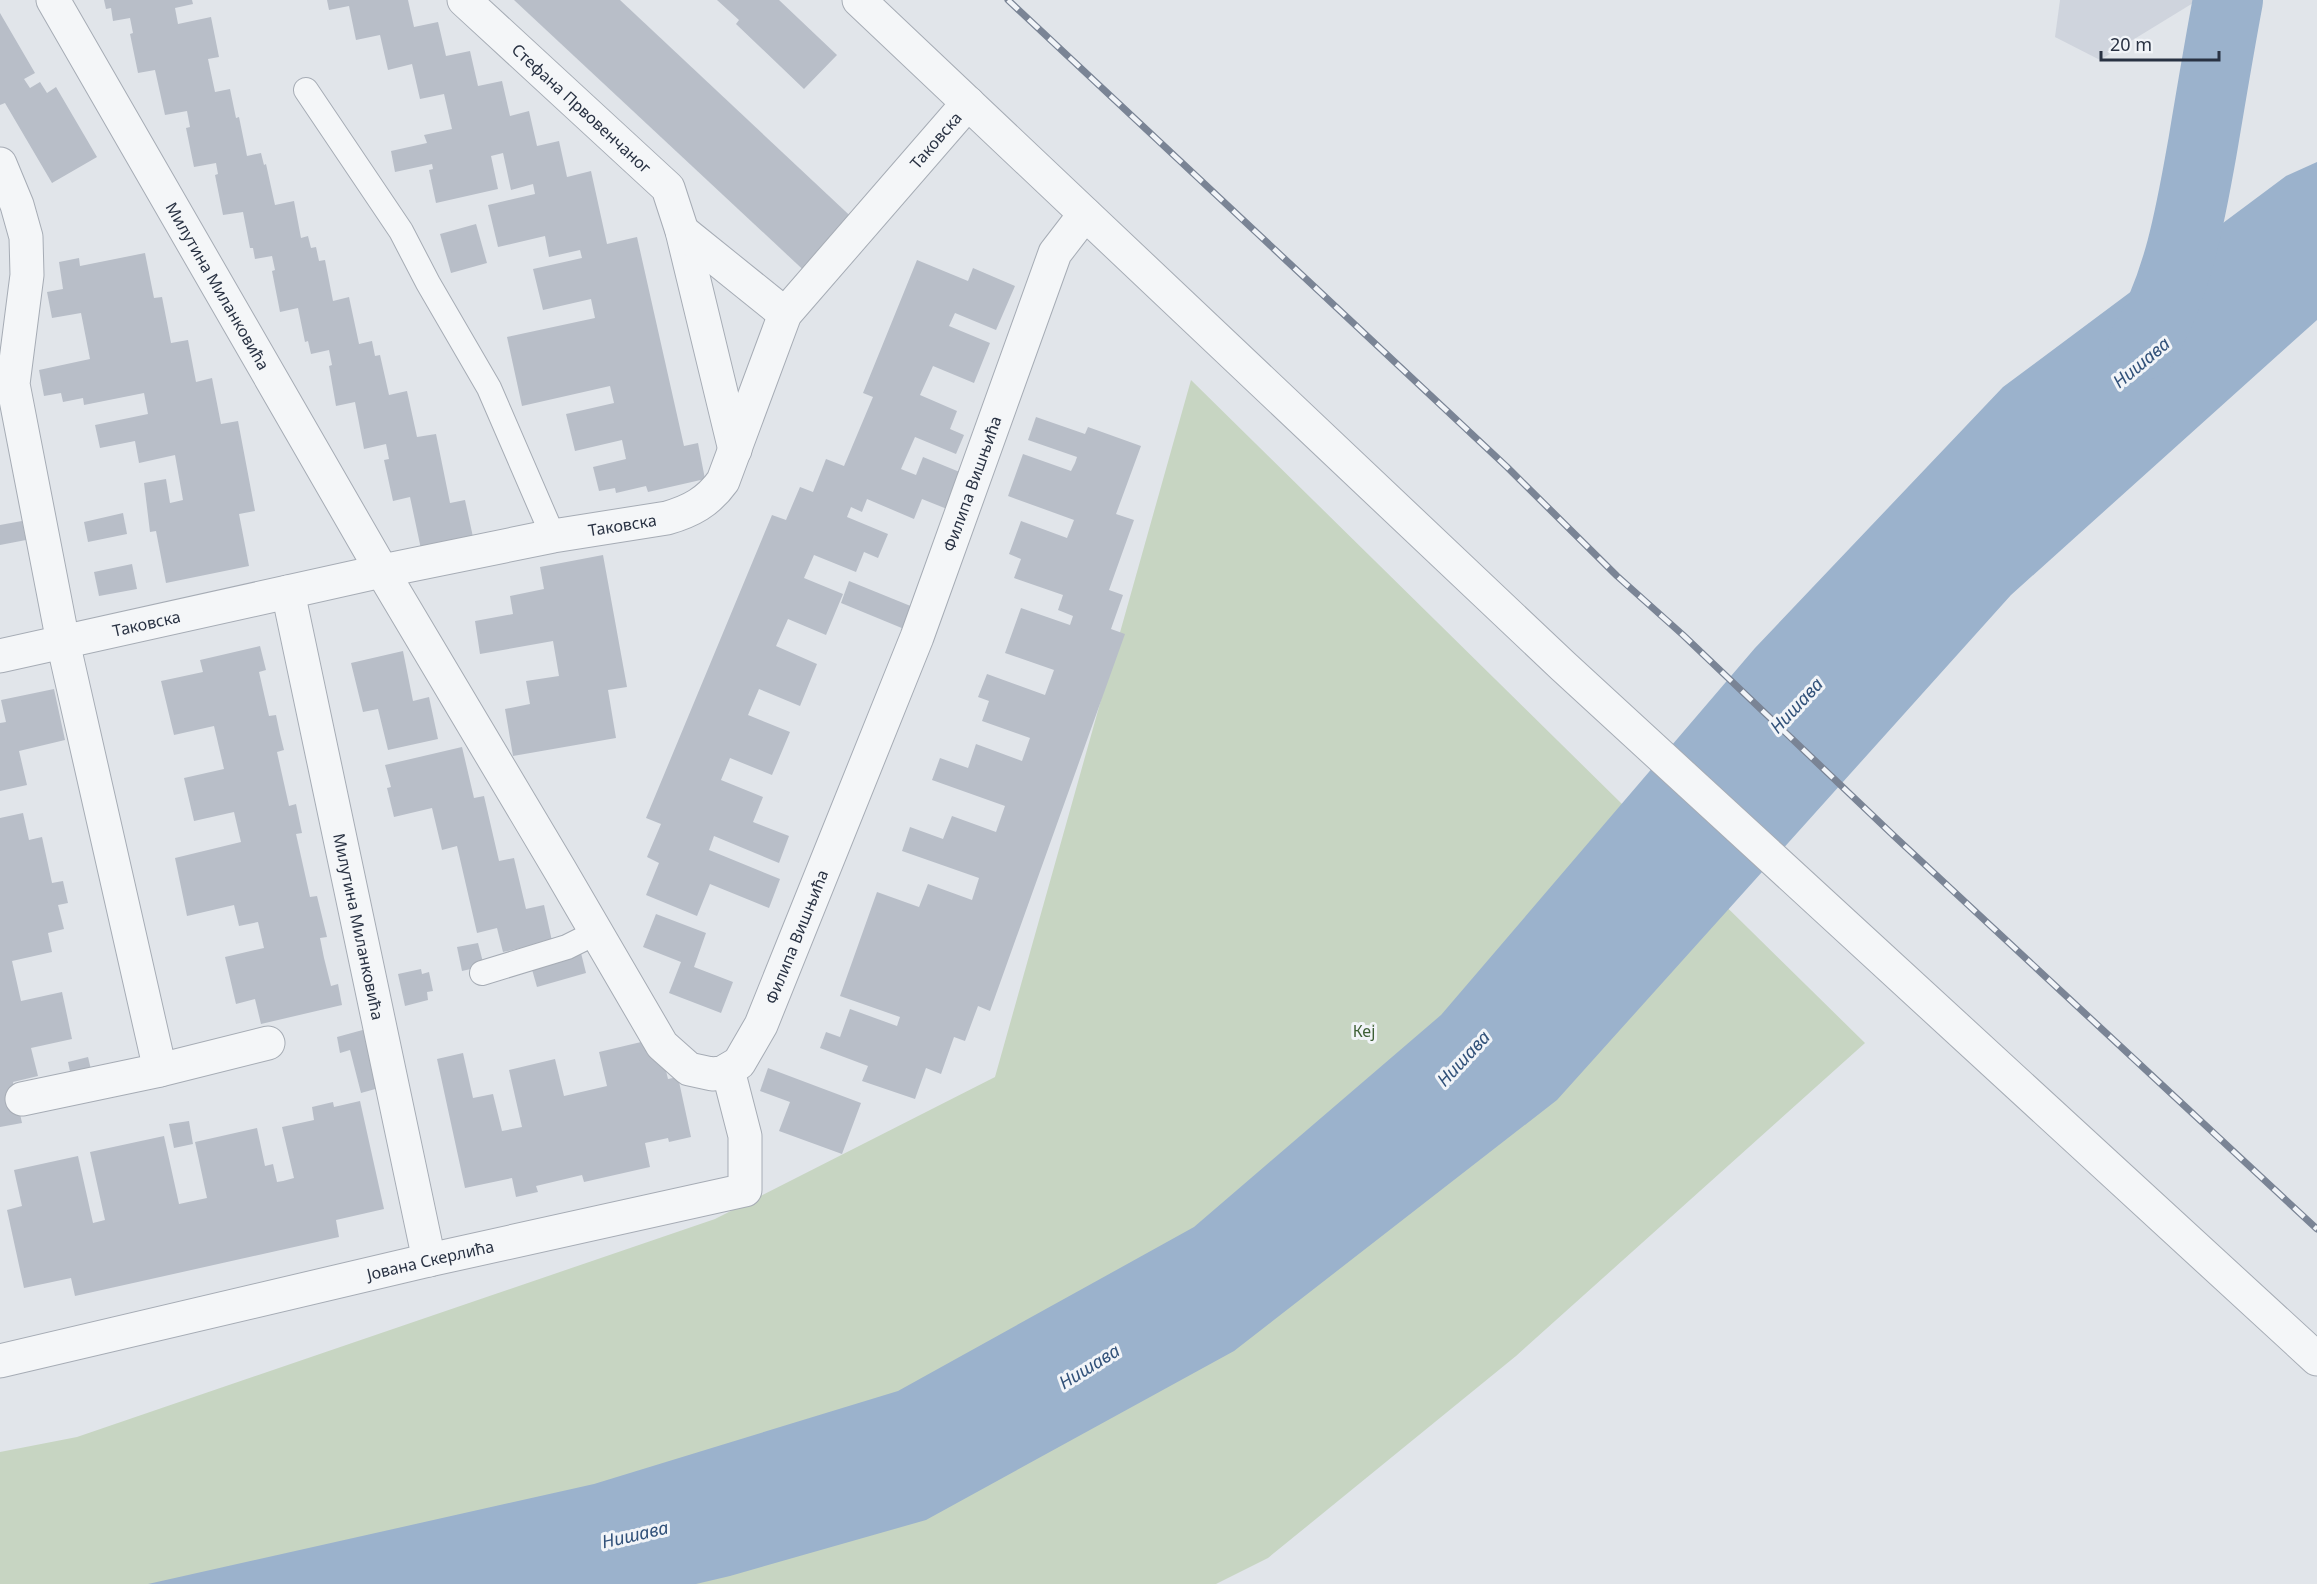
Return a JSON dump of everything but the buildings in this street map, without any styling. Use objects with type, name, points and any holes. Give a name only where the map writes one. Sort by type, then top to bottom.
[{"type":"street","name":"Милутина Миланковића","points":[[53,0],[382,571]]},
{"type":"street","name":"Стефана Првовенчаног","points":[[464,0],[668,188],[682,231],[735,450]]},
{"type":"street","points":[[859,0],[1563,666],[2317,1359]]},
{"type":"street","name":"Таковска","points":[[0,656],[382,571],[553,536],[644,522],[685,513],[705,502],[723,481],[785,314],[968,103]]},
{"type":"street","points":[[0,164],[17,205],[26,237],[27,275],[13,384],[63,642],[160,1070]]},
{"type":"street","name":"Филипа Вишњића","points":[[728,1070],[739,1063],[761,1025],[785,969],[917,637],[1055,253],[1085,214]]},
{"type":"street","points":[[682,231],[785,314]]},
{"type":"street","points":[[382,571],[662,1045],[689,1069],[712,1074],[728,1070]]},
{"type":"street","name":"Милутина Миланковића","points":[[288,592],[429,1260]]},
{"type":"street","points":[[21,1099],[160,1070],[268,1043]]},
{"type":"street","name":"Јована Скерлића","points":[[0,1361],[429,1260],[745,1190],[745,1136],[728,1070]]},
{"type":"lane","points":[[306,90],[401,231],[428,283],[489,388],[553,536]]},
{"type":"lane","points":[[482,974],[567,947],[597,932]]},
{"type":"shaded area","points":[[2060,0],[2198,0],[2100,60],[2055,37]]},
{"type":"green space","name":"Кеј","points":[[1191,380],[1865,1043],[1516,1356],[1268,1558],[1216,1584],[0,1584],[0,1452],[77,1437],[715,1219],[995,1077]]},
{"type":"water","name":"Нишава","points":[[2317,162],[2317,320],[2011,595],[1557,1100],[1234,1351],[926,1520],[696,1584],[148,1584],[594,1484],[898,1391],[1194,1227],[1441,1015],[1755,648],[2003,387],[2286,176]]},
{"type":"waterway","name":"Нишава","points":[[2143,345],[2166,297],[2182,247],[2228,0]]},
{"type":"railway","points":[[1008,0],[1507,467],[1617,576],[1683,635],[1893,835],[2317,1229]]}]
